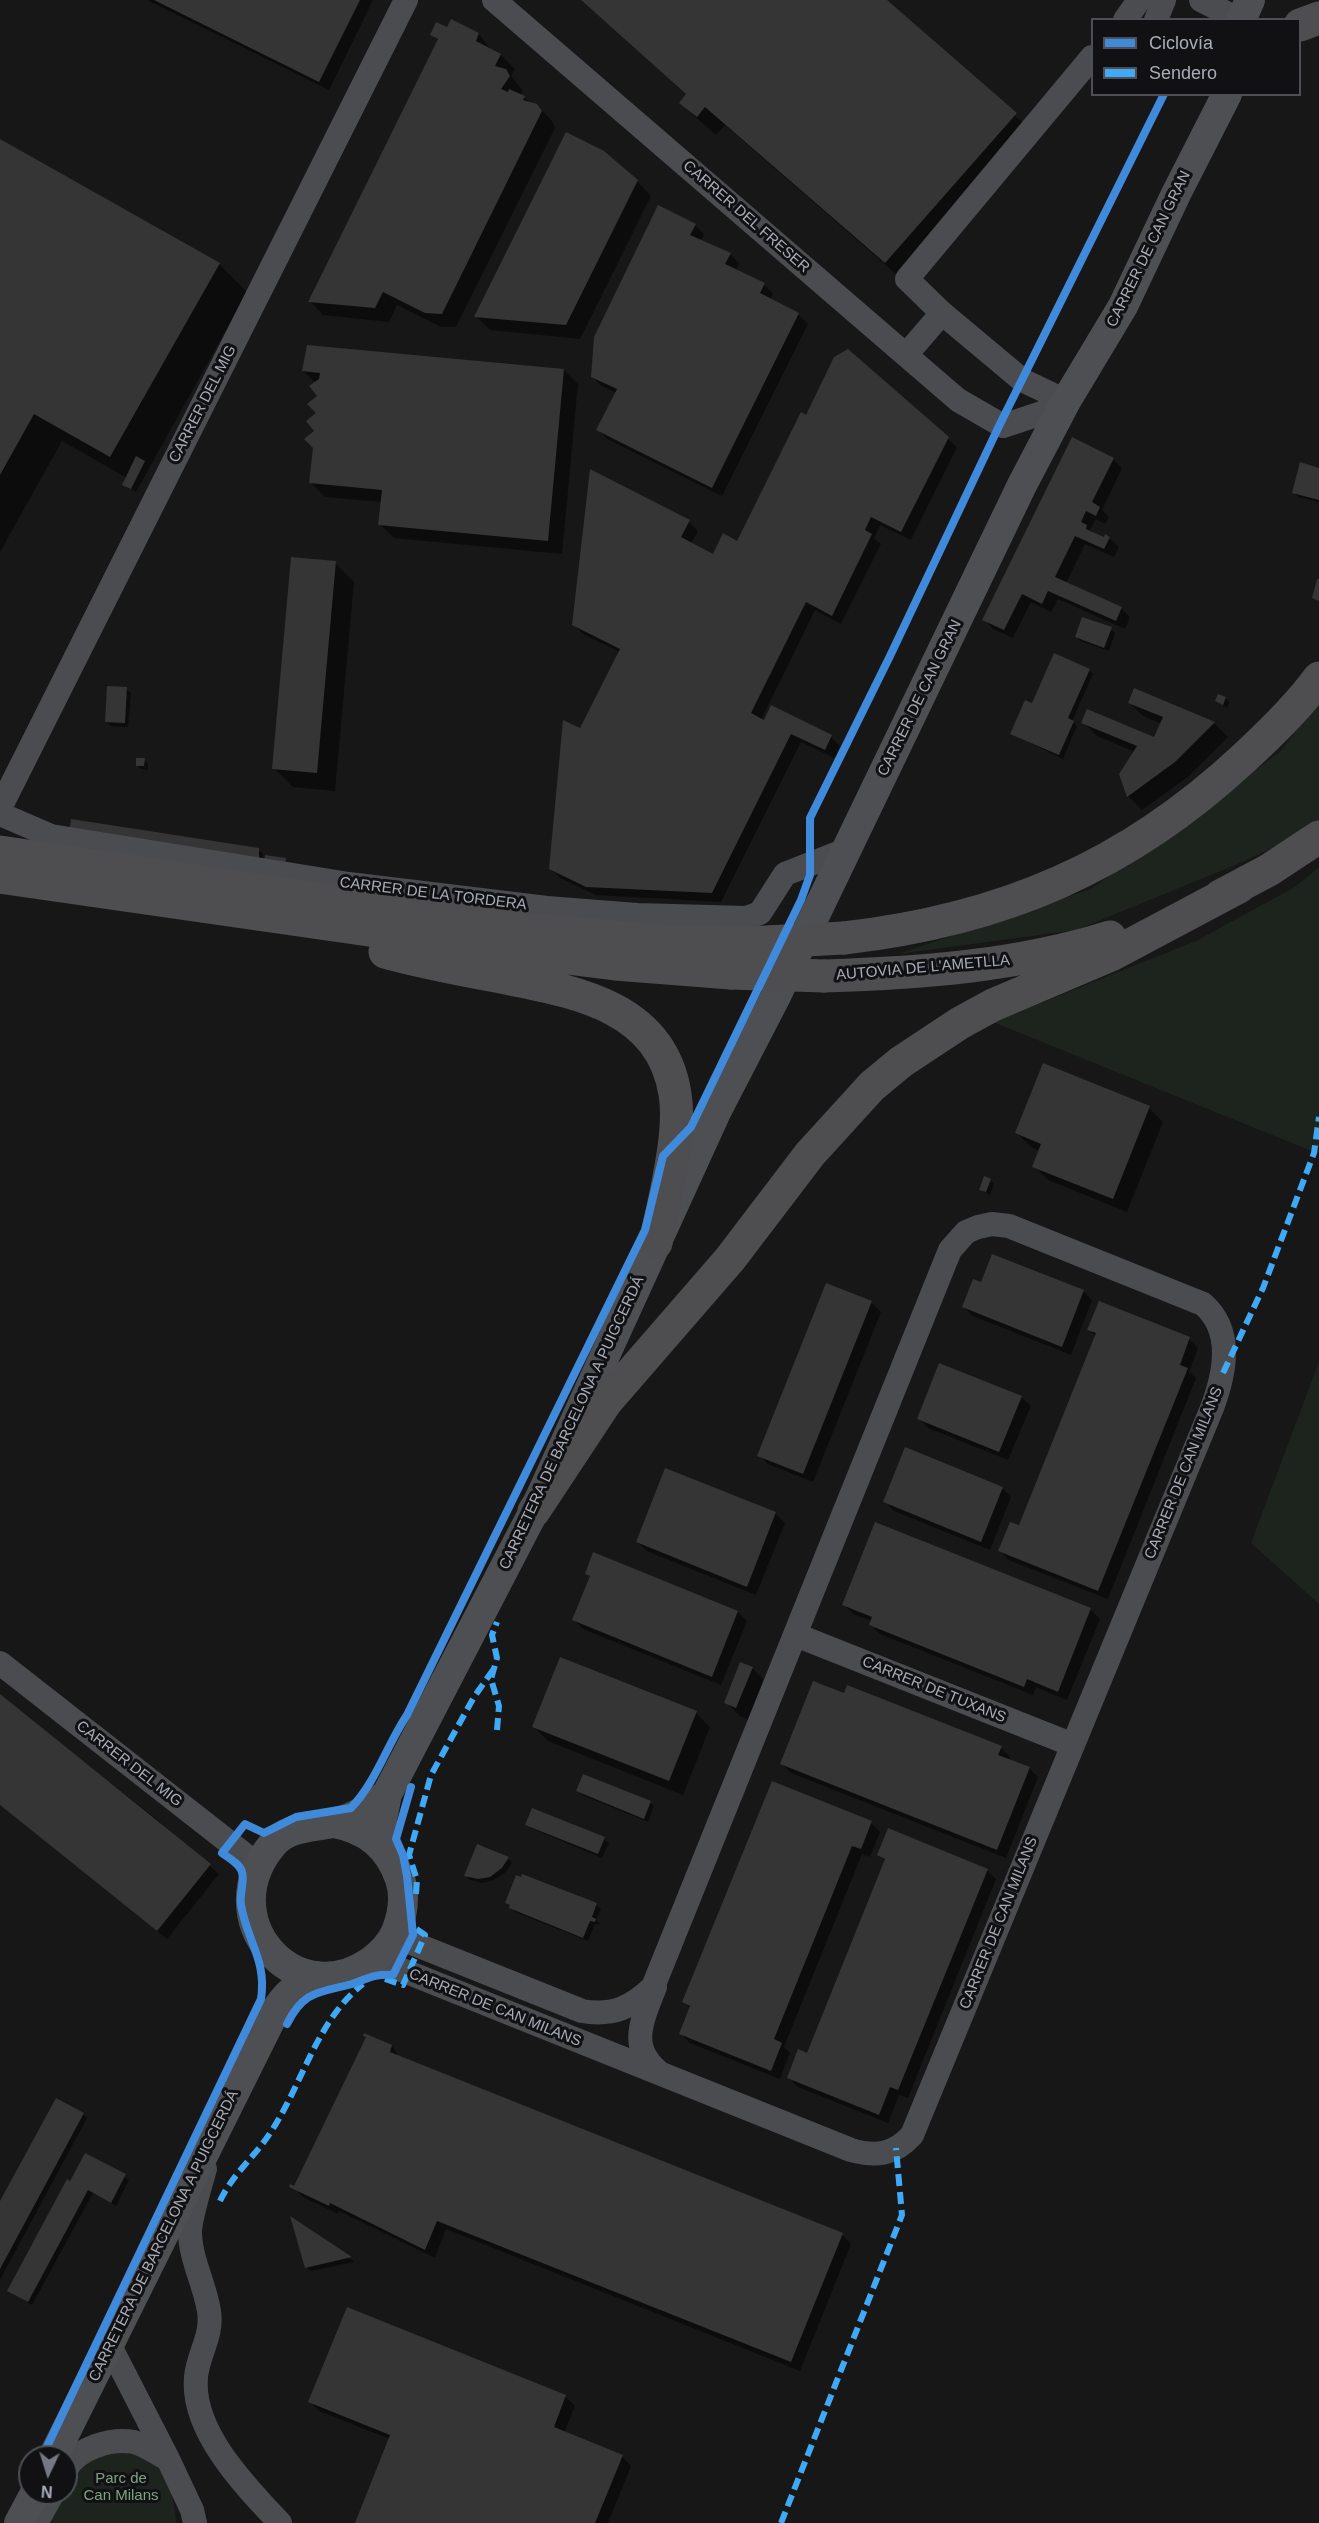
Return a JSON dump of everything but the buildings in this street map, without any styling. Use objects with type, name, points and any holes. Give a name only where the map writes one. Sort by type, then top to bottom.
[{"type":"highway","points":[[1301,23],[1319,18]]},
{"type":"highway","points":[[7,865],[523,929],[662,941],[746,943],[893,933],[1005,906],[1058,885],[1115,855],[1210,789],[1265,738],[1319,678]]},
{"type":"highway","name":"AUTOVIA DE L'AMETLLA","points":[[191,904],[615,964],[730,973],[824,976],[934,970],[1040,956],[1152,924],[1239,887],[1319,837]]},
{"type":"highway","points":[[7,865],[191,904],[425,963],[574,992],[617,1010],[635,1024],[661,1054],[675,1095],[672,1150],[656,1243]]},
{"type":"highway","points":[[534,1510],[606,1402],[730,1259],[810,1154],[872,1086],[901,1062],[960,1023],[993,1005],[1113,954],[1239,887]]},
{"type":"main road","points":[[1241,18],[1251,0]]},
{"type":"main road","points":[[1301,22],[1319,7]]},
{"type":"main road","name":"CARRER DE CAN GRAN","points":[[1066,401],[1095,322],[1203,96]]},
{"type":"main road","name":"CARRER DE CAN GRAN","points":[[776,996],[1017,496],[1066,401],[1123,306],[1226,96]]},
{"type":"main road","name":"CARRETERA DE BARCELONA A PUIGCERDÁ","points":[[386,1851],[382,1821],[387,1794],[534,1510],[717,1110],[776,996]]},
{"type":"main road","points":[[334,1823],[364,1811],[387,1794]]},
{"type":"main road","points":[[334,1823],[356,1828],[386,1851],[395,1863],[400,1879],[402,1917],[392,1941],[380,1955],[359,1969],[334,1976],[317,1976],[304,1973],[280,1961],[271,1953],[257,1932],[250,1905],[250,1892],[258,1865],[282,1837],[307,1825],[334,1823]]},
{"type":"main road","name":"CARRETERA DE BARCELONA A PUIGCERDÁ","points":[[271,1953],[274,1974],[274,2013]]},
{"type":"main road","name":"CARRETERA DE BARCELONA A PUIGCERDÁ","points":[[59,2445],[274,2013],[284,1996],[298,1984],[317,1976]]},
{"type":"main road","points":[[20,2523],[29,2505]]},
{"type":"street","name":"CARRER DEL MIG","points":[[0,808],[406,0]]},
{"type":"street","name":"CARRER DEL FRESER","points":[[494,0],[958,400],[1004,426],[1042,413],[1066,401]]},
{"type":"street","points":[[1126,18],[1139,0]]},
{"type":"street","points":[[1157,18],[1164,0]]},
{"type":"street","points":[[1201,0],[1236,18]]},
{"type":"street","points":[[1066,401],[1026,383],[942,313],[907,279],[1091,58]]},
{"type":"street","points":[[906,355],[942,313]]},
{"type":"street","name":"CARRER DE LA TORDERA","points":[[0,814],[51,836],[326,880],[547,908],[637,915],[746,918],[760,913],[785,874],[846,850]]},
{"type":"street","name":"CARRER DE CAN MILANS","points":[[359,1969],[381,1964],[397,1968],[595,2048],[662,2075],[851,2151],[886,2154],[904,2143],[912,2135],[1212,1408],[1223,1373],[1223,1341],[1214,1313],[1203,1304],[1026,1232],[992,1224],[966,1232],[950,1250],[661,1971],[640,2029],[648,2064],[662,2075]]},
{"type":"street","name":"CARRER DE TUXANS","points":[[796,1635],[1073,1745]]},
{"type":"street","name":"CARRER DEL MIG","points":[[0,1664],[258,1865]]},
{"type":"street","name":"CARRER DE CAN MILANS","points":[[403,1905],[404,1935],[412,1943],[582,2011],[600,2013],[629,2007],[653,1987],[661,1971]]},
{"type":"street","name":"CARRER DE CAN MILANS","points":[[582,2011],[609,2033],[605,2043],[595,2048]]},
{"type":"street","points":[[213,2138],[190,2231],[210,2313],[209,2340],[197,2368],[195,2392],[201,2418],[220,2450],[245,2486],[280,2523]]},
{"type":"street","points":[[110,2346],[168,2459],[192,2510],[195,2523]]},
{"type":"street","points":[[78,2459],[92,2447],[111,2441],[135,2442],[168,2459]]},
{"type":"street","points":[[36,2523],[46,2505]]},
{"type":"green space","points":[[1319,701],[1319,827],[1233,866],[1076,930],[898,954],[1091,889],[1280,752]]},
{"type":"green space","points":[[1319,867],[1319,1154],[993,1022],[1196,941],[1295,887]]},
{"type":"green space","points":[[1319,1362],[1319,1604],[1251,1543]]},
{"type":"green space","name":"Parc de Can Milans","points":[[119,2450],[144,2454],[154,2460],[169,2485],[176,2523],[48,2523],[56,2505],[78,2505],[78,2470],[90,2457]]},
{"type":"marked path","points":[[1223,1373],[1263,1288],[1314,1153],[1319,1117]]},
{"type":"marked path","points":[[497,1622],[492,1635],[497,1658],[491,1679],[499,1706],[497,1730]]},
{"type":"marked path","points":[[416,1894],[417,1880],[409,1855],[431,1775],[474,1697],[493,1670]]},
{"type":"marked path","points":[[385,1979],[403,1985],[425,1935],[415,1928],[415,1924]]},
{"type":"marked path","points":[[220,2201],[232,2181],[274,2127],[312,2051],[334,2015],[347,1998],[363,1984]]},
{"type":"marked path","points":[[781,2523],[902,2215],[896,2148]]},
{"type":"cycle path","points":[[48,2445],[261,1999],[259,1962],[241,1905],[242,1872],[237,1864],[222,1853],[245,1824],[264,1833],[296,1817],[351,1808],[367,1787],[407,1715],[645,1230],[663,1156],[691,1127],[801,900],[810,875],[810,818],[1000,424],[1163,96]]},
{"type":"cycle path","points":[[287,2024],[300,2005],[314,1995],[376,1976],[393,1975],[413,1935],[407,1876],[403,1855],[396,1839],[411,1787]]}]
